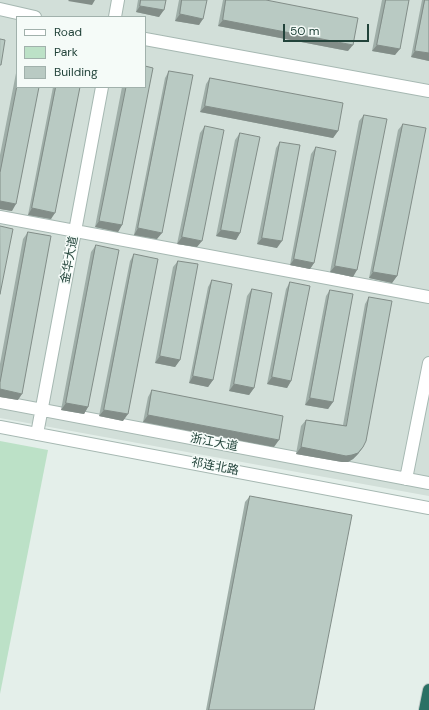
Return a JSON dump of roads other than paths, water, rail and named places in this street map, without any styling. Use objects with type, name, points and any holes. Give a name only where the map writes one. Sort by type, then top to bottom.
[{"type":"highway","points":[[427,705],[429,690]]},
{"type":"street","points":[[115,16],[118,0]]},
{"type":"street","points":[[0,10],[31,16]]},
{"type":"street","points":[[146,39],[429,91]]},
{"type":"street","name":"金华大道","points":[[37,434],[102,88]]},
{"type":"street","points":[[0,217],[429,297]]},
{"type":"street","points":[[406,479],[429,363]]},
{"type":"street","name":"浙江大道","points":[[0,402],[429,483]]},
{"type":"street","name":"祁连北路","points":[[0,427],[429,508]]}]
